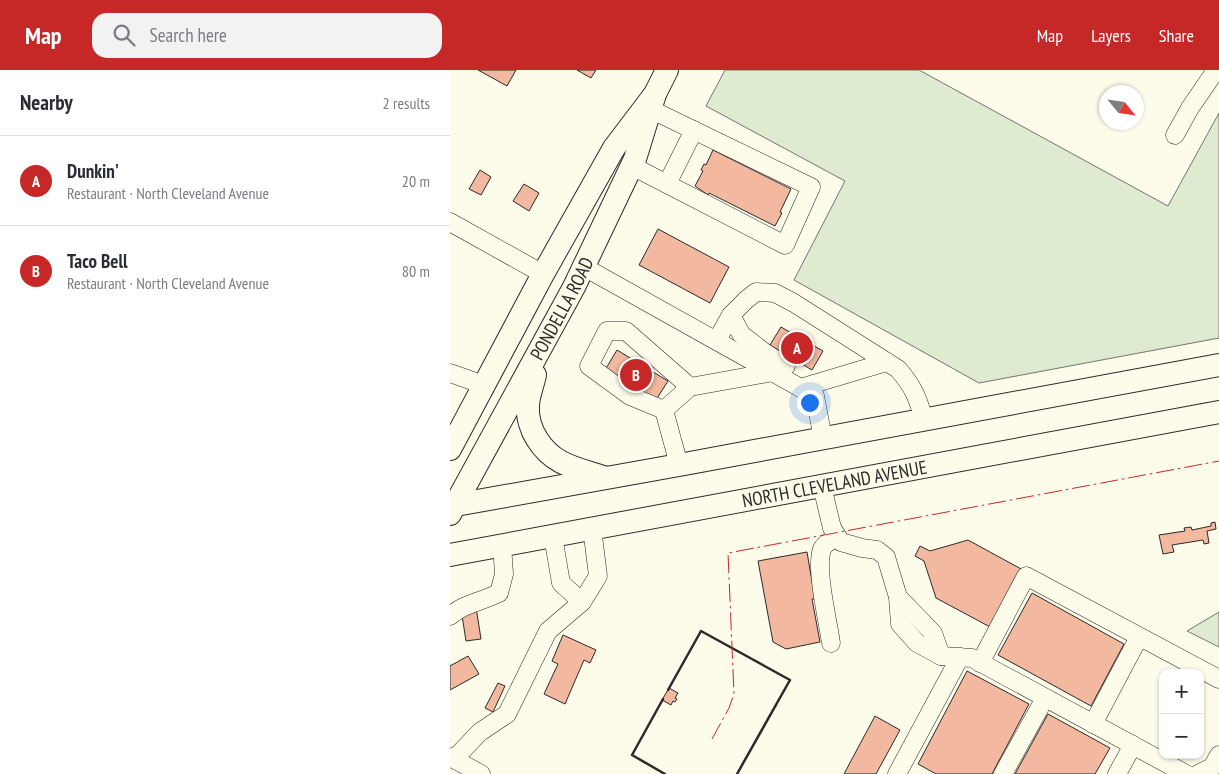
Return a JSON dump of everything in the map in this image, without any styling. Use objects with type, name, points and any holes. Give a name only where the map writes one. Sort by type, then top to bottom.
[{"type":"main road","name":"PONDELLA ROAD","points":[[452,508],[584,267],[632,166],[653,101],[667,70]]},
{"type":"main road","name":"PONDELLA ROAD","points":[[450,449],[543,274],[614,148],[653,101]]},
{"type":"main road","points":[[543,344],[528,406],[531,430],[551,457],[567,466],[608,478]]},
{"type":"main road","points":[[452,508],[1219,365]]},
{"type":"main road","name":"NORTH CLEVELAND AVENUE","points":[[450,555],[1219,412]]},
{"type":"street","points":[[1174,134],[1216,70]]},
{"type":"street","points":[[632,166],[785,245],[811,187],[694,130],[653,101]]},
{"type":"street","points":[[667,184],[694,130]]},
{"type":"street","points":[[450,222],[543,274]]},
{"type":"street","points":[[584,267],[773,372],[808,385],[888,362]]},
{"type":"street","points":[[717,340],[731,315],[746,300],[756,292],[775,293],[898,369],[911,383],[918,398],[924,420]]},
{"type":"street","points":[[731,315],[741,334],[808,385],[815,396],[823,439]]},
{"type":"street","points":[[664,410],[630,396],[589,366],[607,331],[626,332],[690,388]]},
{"type":"street","points":[[664,410],[690,388],[773,372]]},
{"type":"street","points":[[450,373],[484,385]]},
{"type":"street","points":[[664,410],[679,465]]},
{"type":"street","points":[[822,486],[832,528],[841,542],[877,550],[886,557],[898,597],[900,624],[917,643],[941,656],[972,658],[1186,774]]},
{"type":"street","points":[[481,774],[452,758],[480,732],[507,714],[548,631],[582,602],[598,576],[592,528]]},
{"type":"street","points":[[553,536],[561,583],[582,602]]},
{"type":"street","points":[[831,643],[820,573],[824,545],[837,536]]},
{"type":"street","points":[[450,616],[462,606],[499,593],[504,574],[502,545]]},
{"type":"street","points":[[980,663],[1026,576],[1219,679]]},
{"type":"street","points":[[1093,724],[1140,636]]},
{"type":"street","points":[[905,771],[960,657]]},
{"type":"street","points":[[1003,774],[1045,698]]},
{"type":"street","points":[[1117,774],[1133,745]]},
{"type":"street","points":[[1198,774],[1212,767],[1219,755]]},
{"type":"green space","points":[[725,70],[919,70],[1168,206],[1219,113],[1219,338],[979,383],[794,280],[845,181],[706,106]]},
{"type":"green space","points":[[1219,612],[1219,647],[1187,631]]},
{"type":"building","points":[[478,70],[516,70],[507,86]]},
{"type":"building","points":[[577,70],[596,70],[591,78]]},
{"type":"building","points":[[713,150],[791,189],[775,226],[709,193],[708,195],[695,186],[703,171],[701,170],[704,164],[706,165]]},
{"type":"building","points":[[480,170],[491,177],[481,195],[469,189]]},
{"type":"building","points":[[524,184],[539,193],[529,211],[513,201]]},
{"type":"building","points":[[658,229],[729,267],[710,303],[639,265]]},
{"type":"building","points":[[781,327],[823,351],[812,370],[770,345]]},
{"type":"building","points":[[617,350],[668,381],[656,400],[605,370]]},
{"type":"building","points":[[1215,522],[1216,529],[1207,531],[1209,543],[1204,544],[1203,540],[1172,545],[1174,552],[1163,554],[1159,535],[1185,531],[1184,528],[1191,527],[1192,530],[1211,526],[1211,523]]},
{"type":"building","points":[[968,540],[1023,570],[992,628],[936,598],[924,561],[915,556],[920,546],[930,551]]},
{"type":"building","points":[[807,552],[815,599],[812,599],[820,642],[786,649],[773,642],[758,561]]},
{"type":"building","points":[[1032,593],[1124,644],[1091,706],[998,655]]},
{"type":"building","points":[[476,607],[481,639],[466,641],[461,609]]},
{"type":"building","points":[[563,635],[596,650],[590,663],[584,660],[565,704],[544,694],[558,664],[552,661]]},
{"type":"building","points":[[468,656],[479,674],[450,690],[450,666]]},
{"type":"building","points":[[967,671],[1029,704],[992,774],[936,774],[918,764]]},
{"type":"building","points":[[498,683],[505,686],[493,712],[485,708]]},
{"type":"building","points":[[669,688],[678,693],[675,698],[677,699],[671,705],[662,700]]},
{"type":"building","points":[[1048,714],[1110,748],[1095,774],[1015,774]]},
{"type":"building","points":[[875,716],[900,730],[876,774],[844,774]]},
{"type":"wall","points":[[668,690],[701,631],[790,680],[737,774]]},
{"type":"wall","points":[[663,699],[632,755],[665,774]]},
{"type":"power","points":[[712,739],[729,708],[734,694],[728,553],[1219,461]]},
{"type":"place","name":"Dunkin'","points":[[797,348]]},
{"type":"place","name":"Taco Bell","points":[[636,375]]}]
